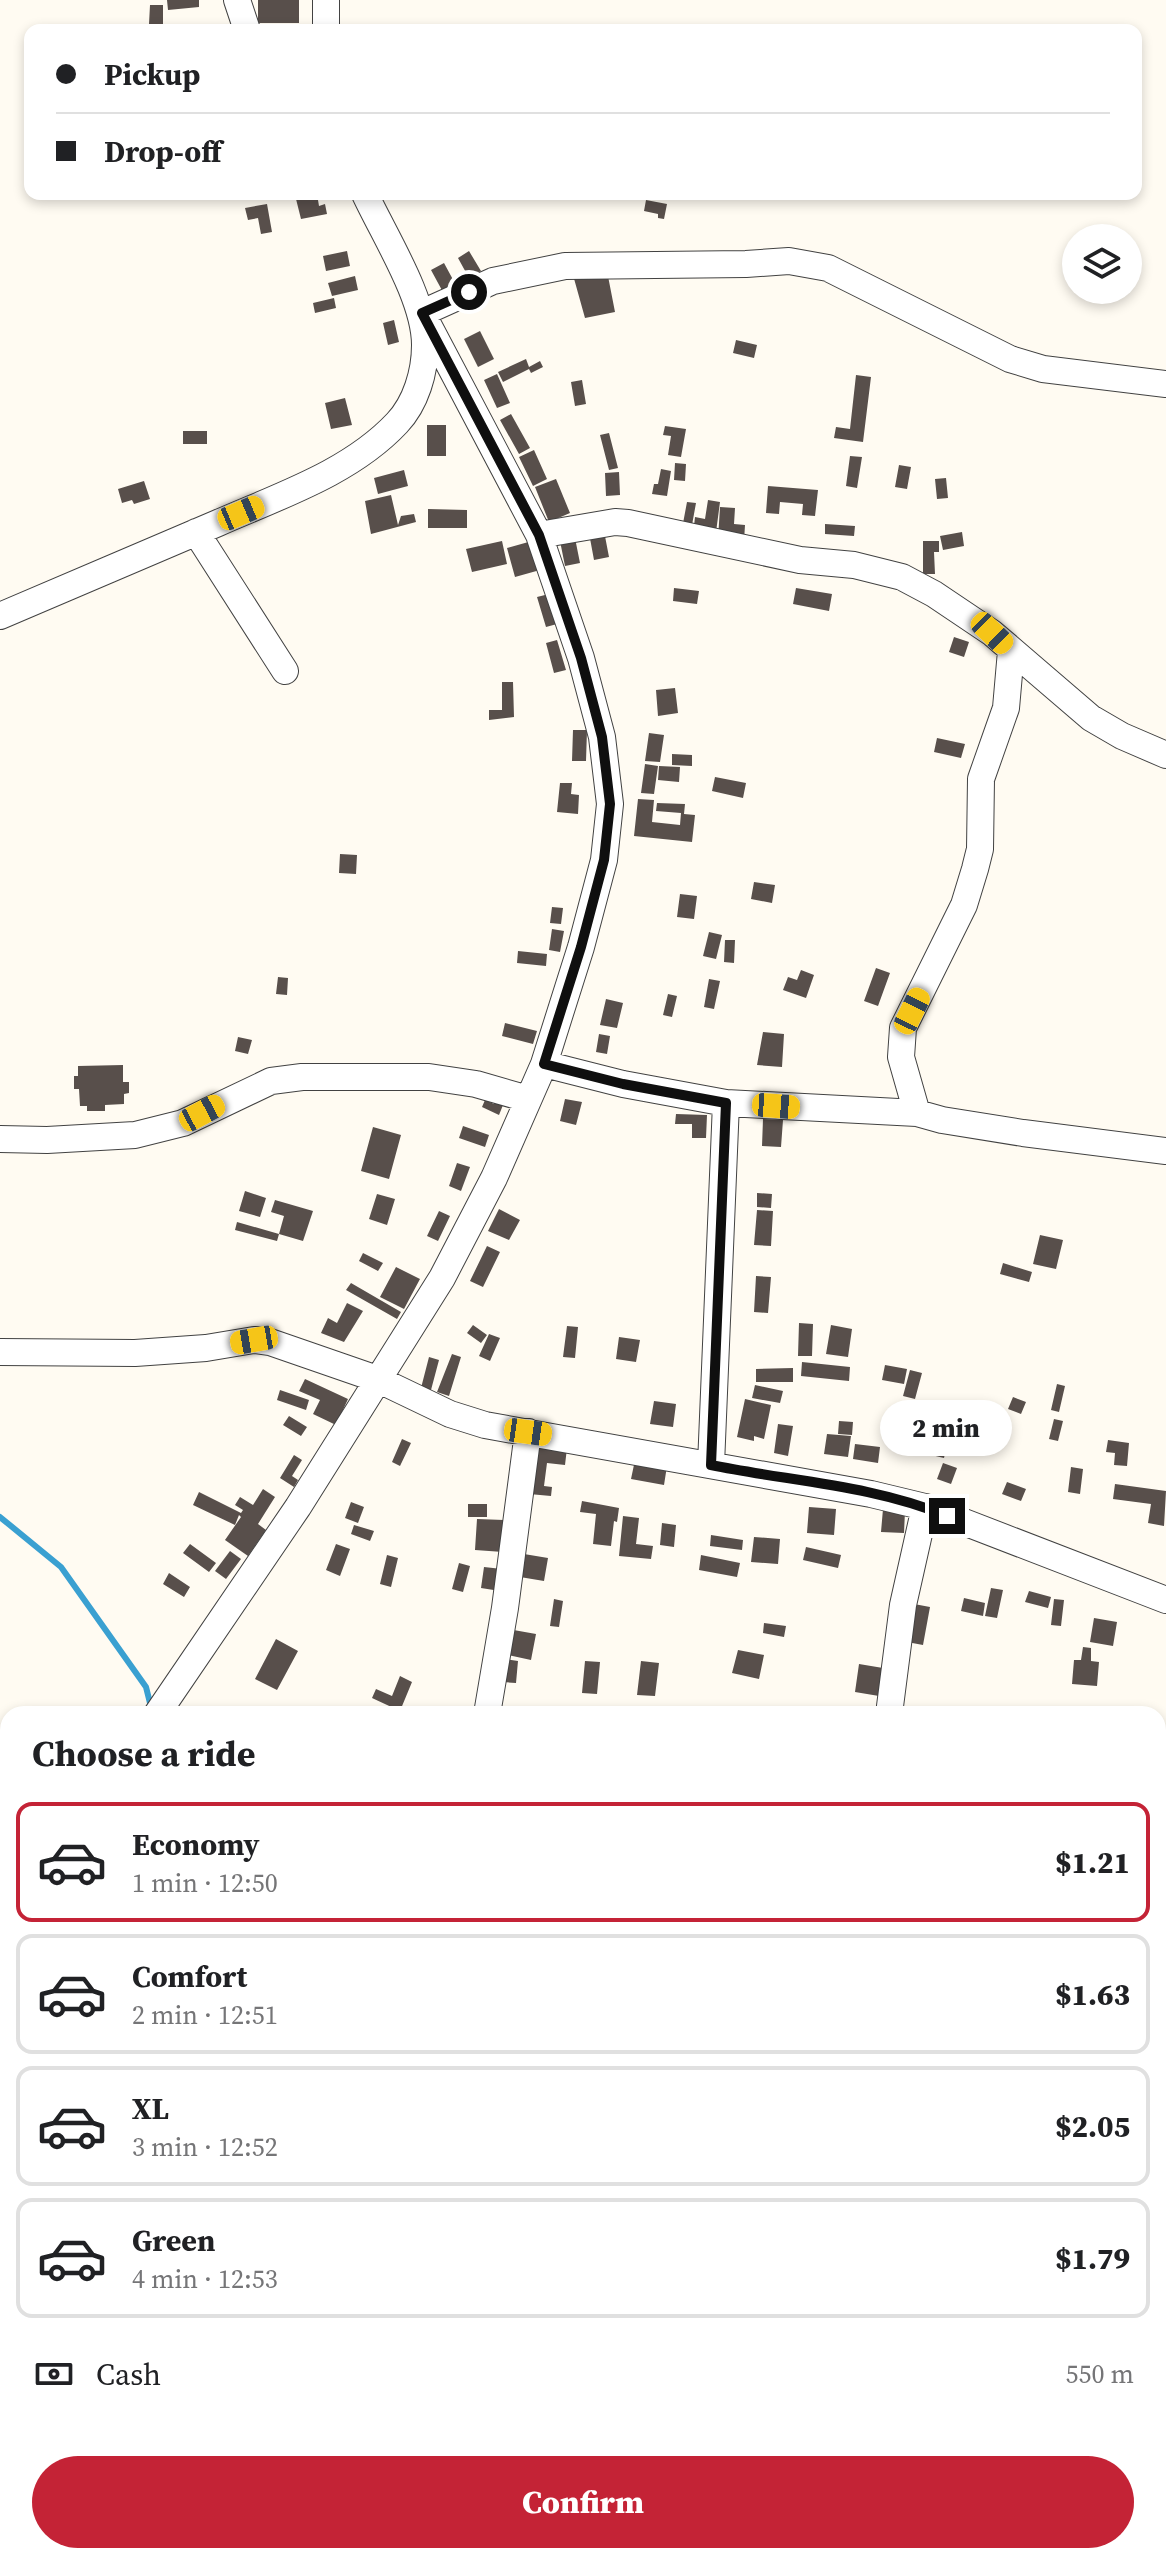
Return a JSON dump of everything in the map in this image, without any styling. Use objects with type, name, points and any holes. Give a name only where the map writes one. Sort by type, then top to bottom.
[{"type":"street","points":[[237,0],[245,24]]},
{"type":"street","points":[[326,0],[326,24]]},
{"type":"street","points":[[162,1706],[298,1507],[442,1278],[494,1178],[544,1064],[581,947],[604,860],[610,804],[602,737],[581,658],[539,535],[422,313],[368,200]]},
{"type":"street","points":[[422,313],[493,281],[565,266],[789,261],[828,268],[1010,359],[1043,369],[1166,384]]},
{"type":"street","points":[[0,616],[333,471],[372,447],[400,421],[420,385],[425,346],[422,313]]},
{"type":"street","points":[[539,535],[615,522],[628,523],[800,560],[854,565],[902,577],[934,594],[992,633],[1091,718],[1122,736],[1166,755]]},
{"type":"street","points":[[196,532],[285,671]]},
{"type":"street","points":[[917,1113],[901,1057],[903,1028],[964,905],[975,869],[980,849],[981,779],[1006,708],[1011,651]]},
{"type":"street","points":[[544,1064],[623,1084],[726,1103],[917,1113],[1010,1131],[1166,1151]]},
{"type":"street","points":[[0,1139],[135,1135],[183,1123],[271,1081],[302,1077],[429,1077],[476,1084],[528,1099]]},
{"type":"street","points":[[711,1465],[726,1103]]},
{"type":"street","points":[[0,1352],[135,1353],[206,1348],[254,1340],[270,1342],[377,1379],[450,1414],[485,1425],[871,1494],[925,1507],[1166,1600]]},
{"type":"street","points":[[488,1706],[505,1608],[528,1432]]},
{"type":"street","points":[[890,1706],[903,1605],[925,1507]]},
{"type":"building","points":[[167,0],[199,0],[199,7],[168,10]]},
{"type":"building","points":[[258,0],[299,0],[299,23],[258,23]]},
{"type":"building","points":[[150,5],[163,5],[163,24],[149,24]]},
{"type":"building","points":[[296,200],[318,200],[319,206],[325,204],[327,214],[301,219]]},
{"type":"building","points":[[646,200],[667,204],[664,219],[658,218],[658,214],[644,211]]},
{"type":"building","points":[[267,204],[272,232],[261,234],[258,218],[248,220],[245,208]]},
{"type":"building","points":[[347,251],[350,266],[326,271],[323,256]]},
{"type":"building","points":[[469,251],[481,271],[469,278],[458,258]]},
{"type":"building","points":[[444,263],[457,287],[444,294],[431,270]]},
{"type":"building","points":[[607,271],[615,312],[585,318],[573,275]]},
{"type":"building","points":[[355,276],[358,290],[332,296],[328,283]]},
{"type":"building","points":[[334,298],[336,308],[315,313],[313,303]]},
{"type":"building","points":[[394,320],[399,342],[388,345],[383,323]]},
{"type":"building","points":[[480,331],[494,359],[478,367],[464,339]]},
{"type":"building","points":[[736,340],[757,345],[754,358],[733,353]]},
{"type":"building","points":[[526,359],[529,367],[540,361],[543,367],[531,373],[529,369],[503,382],[498,372]]},
{"type":"building","points":[[497,374],[510,403],[497,408],[484,380]]},
{"type":"building","points":[[856,375],[871,377],[863,442],[834,438],[836,427],[850,429]]},
{"type":"building","points":[[582,380],[586,404],[575,406],[571,382]]},
{"type":"building","points":[[345,398],[352,425],[331,429],[325,403]]},
{"type":"building","points":[[511,414],[530,448],[519,454],[500,420]]},
{"type":"building","points":[[427,425],[446,425],[446,456],[427,456]]},
{"type":"building","points":[[665,426],[686,429],[681,457],[668,455],[671,436],[663,435]]},
{"type":"building","points":[[183,431],[207,431],[207,444],[183,444]]},
{"type":"building","points":[[609,433],[618,468],[609,470],[600,435]]},
{"type":"building","points":[[534,450],[547,479],[533,486],[519,457]]},
{"type":"building","points":[[850,456],[862,457],[857,488],[846,486]]},
{"type":"building","points":[[675,463],[686,464],[685,481],[674,480]]},
{"type":"building","points":[[899,465],[911,467],[907,489],[895,487]]},
{"type":"building","points":[[661,469],[671,471],[667,496],[652,494]]},
{"type":"building","points":[[404,470],[408,486],[378,494],[374,478]]},
{"type":"building","points":[[619,472],[620,495],[606,496],[605,473]]},
{"type":"building","points":[[946,478],[948,498],[937,499],[935,479]]},
{"type":"building","points":[[556,479],[570,513],[549,522],[535,487]]},
{"type":"building","points":[[144,481],[150,499],[134,504],[132,500],[122,503],[118,489]]},
{"type":"building","points":[[768,486],[818,490],[815,516],[802,515],[803,504],[780,502],[779,514],[766,513]]},
{"type":"building","points":[[391,495],[398,525],[401,516],[414,514],[416,522],[371,534],[365,501]]},
{"type":"building","points":[[708,500],[720,502],[715,540],[694,526],[695,517],[705,519]]},
{"type":"building","points":[[687,502],[696,503],[690,536],[681,534]]},
{"type":"building","points":[[720,507],[735,508],[734,524],[745,525],[744,541],[718,539]]},
{"type":"building","points":[[428,509],[467,510],[467,528],[428,528]]},
{"type":"building","points":[[825,524],[855,526],[854,536],[825,534]]},
{"type":"building","points":[[604,531],[609,557],[594,560],[589,533]]},
{"type":"building","points":[[962,532],[964,546],[943,550],[940,536]]},
{"type":"building","points":[[574,533],[580,563],[565,566],[559,536]]},
{"type":"building","points":[[502,541],[507,564],[472,572],[466,549]]},
{"type":"building","points":[[532,541],[540,570],[515,577],[507,548]]},
{"type":"building","points":[[923,541],[939,541],[939,552],[934,552],[935,574],[923,574]]},
{"type":"building","points":[[674,588],[699,591],[697,604],[673,601]]},
{"type":"building","points":[[796,588],[832,594],[829,611],[793,604]]},
{"type":"building","points":[[549,594],[557,624],[546,627],[537,597]]},
{"type":"building","points":[[954,637],[969,642],[964,657],[949,652]]},
{"type":"building","points":[[557,640],[566,670],[554,673],[546,643]]},
{"type":"building","points":[[502,682],[513,682],[514,717],[489,720],[489,710],[502,710]]},
{"type":"building","points":[[675,688],[678,713],[658,716],[656,690]]},
{"type":"building","points":[[573,730],[587,730],[586,761],[572,761]]},
{"type":"building","points":[[649,733],[664,735],[660,762],[645,761]]},
{"type":"building","points":[[937,738],[965,744],[961,758],[934,752]]},
{"type":"building","points":[[672,754],[692,755],[692,766],[672,765]]},
{"type":"building","points":[[645,764],[658,766],[654,794],[641,793]]},
{"type":"building","points":[[659,766],[680,767],[679,782],[658,780]]},
{"type":"building","points":[[715,777],[746,783],[743,798],[712,791]]},
{"type":"building","points":[[560,783],[572,783],[571,794],[579,795],[578,814],[557,812]]},
{"type":"building","points":[[638,799],[654,800],[652,822],[680,825],[681,813],[656,811],[657,803],[685,804],[684,814],[695,815],[692,842],[634,836]]},
{"type":"building","points":[[340,854],[357,855],[356,874],[339,873]]},
{"type":"building","points":[[754,882],[775,885],[772,903],[751,899]]},
{"type":"building","points":[[680,894],[697,896],[694,919],[677,917]]},
{"type":"building","points":[[552,907],[563,908],[561,924],[550,923]]},
{"type":"building","points":[[552,929],[564,931],[560,952],[549,950]]},
{"type":"building","points":[[709,932],[722,935],[716,959],[703,956]]},
{"type":"building","points":[[725,940],[735,940],[734,963],[724,962]]},
{"type":"building","points":[[518,951],[547,954],[546,966],[517,963]]},
{"type":"building","points":[[876,968],[890,973],[878,1006],[864,1001]]},
{"type":"building","points":[[801,970],[814,975],[806,998],[783,990],[788,977],[797,980]]},
{"type":"building","points":[[278,977],[288,978],[287,995],[276,994]]},
{"type":"building","points":[[709,979],[720,981],[714,1009],[704,1007]]},
{"type":"building","points":[[668,994],[677,996],[672,1017],[663,1015]]},
{"type":"building","points":[[606,999],[623,1003],[617,1028],[600,1025]]},
{"type":"building","points":[[505,1023],[537,1031],[533,1044],[502,1036]]},
{"type":"building","points":[[763,1032],[784,1034],[782,1067],[757,1065]]},
{"type":"building","points":[[599,1034],[610,1036],[607,1054],[596,1052]]},
{"type":"building","points":[[238,1037],[252,1040],[248,1054],[235,1051]]},
{"type":"building","points":[[123,1065],[123,1082],[129,1082],[129,1093],[124,1094],[124,1104],[105,1105],[105,1111],[87,1111],[87,1106],[80,1106],[79,1089],[74,1089],[78,1066]]},
{"type":"building","points":[[498,1096],[505,1100],[499,1115],[482,1107],[485,1100],[494,1104]]},
{"type":"building","points":[[565,1099],[582,1102],[576,1125],[560,1121]]},
{"type":"building","points":[[676,1114],[707,1115],[706,1138],[692,1138],[692,1124],[675,1124]]},
{"type":"building","points":[[763,1119],[783,1120],[781,1147],[762,1146]]},
{"type":"building","points":[[463,1126],[489,1135],[485,1147],[459,1138]]},
{"type":"building","points":[[373,1127],[401,1135],[389,1179],[361,1171]]},
{"type":"building","points":[[457,1163],[470,1167],[461,1191],[449,1186]]},
{"type":"building","points":[[245,1191],[266,1198],[260,1217],[239,1211]]},
{"type":"building","points":[[757,1193],[772,1194],[771,1208],[757,1207]]},
{"type":"building","points":[[377,1194],[395,1199],[387,1225],[369,1219]]},
{"type":"building","points":[[275,1200],[313,1211],[303,1241],[279,1234],[284,1216],[271,1212]]},
{"type":"building","points":[[499,1209],[520,1220],[509,1240],[488,1231]]},
{"type":"building","points":[[757,1210],[773,1211],[771,1246],[754,1245]]},
{"type":"building","points":[[439,1211],[450,1216],[438,1241],[427,1236]]},
{"type":"building","points":[[237,1222],[279,1234],[277,1241],[235,1230]]},
{"type":"building","points":[[1040,1235],[1063,1240],[1056,1269],[1033,1264]]},
{"type":"building","points":[[487,1246],[500,1252],[483,1287],[470,1281]]},
{"type":"building","points":[[363,1253],[383,1263],[378,1271],[359,1261]]},
{"type":"building","points":[[1003,1263],[1032,1272],[1029,1282],[1000,1274]]},
{"type":"building","points":[[396,1267],[420,1279],[404,1309],[380,1297]]},
{"type":"building","points":[[756,1276],[771,1277],[768,1313],[754,1312]]},
{"type":"building","points":[[351,1283],[401,1312],[397,1319],[346,1290]]},
{"type":"building","points":[[347,1303],[363,1311],[344,1342],[321,1333],[328,1318],[337,1323]]},
{"type":"building","points":[[799,1323],[813,1324],[812,1356],[798,1356]]},
{"type":"building","points":[[473,1325],[487,1335],[481,1343],[467,1333]]},
{"type":"building","points":[[831,1325],[852,1329],[848,1357],[826,1354]]},
{"type":"building","points":[[567,1326],[578,1327],[575,1358],[563,1357]]},
{"type":"building","points":[[489,1334],[500,1338],[490,1361],[479,1356]]},
{"type":"building","points":[[619,1337],[640,1340],[636,1362],[616,1359]]},
{"type":"building","points":[[452,1354],[461,1357],[449,1396],[437,1392]]},
{"type":"building","points":[[429,1357],[439,1360],[431,1390],[421,1388]]},
{"type":"building","points":[[802,1362],[850,1367],[849,1381],[801,1376]]},
{"type":"building","points":[[885,1365],[907,1369],[904,1384],[882,1380]]},
{"type":"building","points":[[793,1368],[793,1382],[756,1382],[756,1369]]},
{"type":"building","points":[[910,1370],[922,1373],[915,1399],[903,1396]]},
{"type":"building","points":[[305,1379],[348,1399],[336,1425],[313,1414],[320,1400],[299,1391]]},
{"type":"building","points":[[1057,1384],[1065,1386],[1059,1412],[1051,1410]]},
{"type":"building","points":[[755,1385],[783,1391],[780,1403],[752,1398]]},
{"type":"building","points":[[280,1390],[309,1400],[306,1410],[277,1400]]},
{"type":"building","points":[[1013,1397],[1026,1402],[1021,1414],[1008,1409]]},
{"type":"building","points":[[745,1399],[771,1405],[764,1439],[754,1436],[754,1441],[737,1437]]},
{"type":"building","points":[[654,1401],[676,1404],[673,1427],[650,1424]]},
{"type":"building","points":[[933,1407],[967,1414],[963,1429],[930,1422]]},
{"type":"building","points":[[289,1416],[307,1427],[301,1436],[283,1425]]},
{"type":"building","points":[[1054,1419],[1063,1421],[1058,1441],[1049,1439]]},
{"type":"building","points":[[839,1421],[853,1422],[852,1435],[838,1434]]},
{"type":"building","points":[[778,1424],[793,1426],[788,1456],[774,1453]]},
{"type":"building","points":[[930,1427],[950,1432],[948,1441],[941,1439],[939,1447],[946,1449],[944,1458],[923,1453]]},
{"type":"building","points":[[827,1434],[851,1436],[848,1457],[824,1454]]},
{"type":"building","points":[[402,1439],[411,1443],[400,1466],[392,1462]]},
{"type":"building","points":[[1108,1440],[1129,1443],[1127,1466],[1114,1465],[1115,1453],[1106,1452]]},
{"type":"building","points":[[535,1444],[567,1448],[565,1465],[547,1463],[544,1486],[552,1487],[551,1496],[529,1494]]},
{"type":"building","points":[[855,1444],[880,1447],[878,1463],[853,1459]]},
{"type":"building","points":[[294,1455],[302,1460],[292,1476],[298,1480],[294,1487],[280,1478]]},
{"type":"building","points":[[635,1460],[667,1466],[664,1485],[631,1479]]},
{"type":"building","points":[[943,1463],[957,1468],[951,1484],[937,1479]]},
{"type":"building","points":[[1071,1467],[1083,1469],[1080,1494],[1068,1492]]},
{"type":"building","points":[[1007,1482],[1026,1489],[1021,1501],[1002,1494]]},
{"type":"building","points":[[1115,1484],[1166,1491],[1164,1526],[1148,1523],[1151,1504],[1113,1499]]},
{"type":"building","points":[[263,1489],[275,1497],[258,1524],[266,1530],[248,1556],[225,1540],[241,1517],[239,1515],[235,1525],[193,1505],[199,1492],[241,1513],[243,1510],[235,1505],[240,1497],[253,1505]]},
{"type":"building","points":[[582,1501],[619,1508],[611,1546],[593,1544],[596,1514],[580,1512]]},
{"type":"building","points":[[351,1502],[364,1507],[358,1523],[345,1518]]},
{"type":"building","points":[[468,1504],[487,1504],[487,1517],[468,1517]]},
{"type":"building","points":[[809,1507],[836,1509],[834,1535],[807,1533]]},
{"type":"building","points":[[883,1509],[905,1511],[904,1533],[881,1532]]},
{"type":"building","points":[[623,1516],[639,1518],[636,1544],[653,1546],[651,1559],[619,1556]]},
{"type":"building","points":[[477,1519],[504,1520],[503,1552],[475,1550]]},
{"type":"building","points":[[662,1523],[676,1525],[674,1547],[660,1545]]},
{"type":"building","points":[[354,1525],[374,1531],[370,1541],[351,1534]]},
{"type":"building","points":[[711,1535],[743,1540],[742,1550],[710,1546]]},
{"type":"building","points":[[754,1537],[780,1539],[778,1564],[751,1562]]},
{"type":"building","points":[[190,1544],[216,1563],[209,1572],[183,1553]]},
{"type":"building","points":[[336,1544],[350,1549],[340,1576],[326,1570]]},
{"type":"building","points":[[806,1547],[841,1555],[838,1568],[803,1560]]},
{"type":"building","points":[[230,1551],[241,1559],[226,1579],[215,1571]]},
{"type":"building","points":[[524,1554],[548,1558],[544,1581],[520,1577]]},
{"type":"building","points":[[387,1555],[398,1558],[391,1587],[380,1584]]},
{"type":"building","points":[[701,1555],[740,1563],[737,1577],[699,1570]]},
{"type":"building","points":[[459,1563],[470,1566],[463,1592],[452,1589]]},
{"type":"building","points":[[484,1567],[502,1569],[500,1591],[481,1588]]},
{"type":"building","points":[[169,1573],[190,1587],[184,1597],[163,1584]]},
{"type":"building","points":[[991,1588],[1003,1590],[997,1618],[985,1616]]},
{"type":"building","points":[[1029,1591],[1051,1597],[1048,1608],[1025,1602]]},
{"type":"building","points":[[964,1598],[985,1603],[983,1616],[961,1611]]},
{"type":"building","points":[[554,1599],[563,1601],[559,1627],[550,1626]]},
{"type":"building","points":[[1054,1599],[1064,1600],[1061,1626],[1051,1625]]},
{"type":"building","points":[[914,1604],[930,1607],[923,1645],[907,1642]]},
{"type":"building","points":[[1094,1618],[1117,1622],[1113,1646],[1090,1642]]},
{"type":"building","points":[[764,1623],[786,1626],[784,1637],[763,1633]]},
{"type":"building","points":[[508,1629],[536,1634],[531,1660],[508,1655]]},
{"type":"building","points":[[276,1639],[298,1651],[277,1690],[255,1679]]},
{"type":"building","points":[[1083,1647],[1091,1648],[1091,1661],[1099,1662],[1097,1686],[1072,1684],[1074,1660],[1081,1660]]},
{"type":"building","points":[[738,1650],[764,1655],[759,1679],[732,1673]]},
{"type":"building","points":[[505,1659],[518,1661],[516,1683],[503,1682]]},
{"type":"building","points":[[585,1661],[600,1662],[597,1694],[582,1693]]},
{"type":"building","points":[[641,1661],[659,1663],[655,1696],[637,1695]]},
{"type":"building","points":[[859,1664],[883,1668],[879,1696],[855,1692]]},
{"type":"building","points":[[400,1676],[412,1682],[402,1706],[389,1706],[372,1698],[376,1689],[392,1696]]},
{"type":"waterway","points":[[0,1517],[61,1567],[146,1687],[151,1706]]},
{"type":"route","points":[[469,292],[422,313],[539,535],[548,558],[581,658],[602,737],[610,804],[604,860],[581,947],[544,1064],[623,1084],[726,1103],[711,1465],[871,1494],[925,1507],[947,1516]]}]
